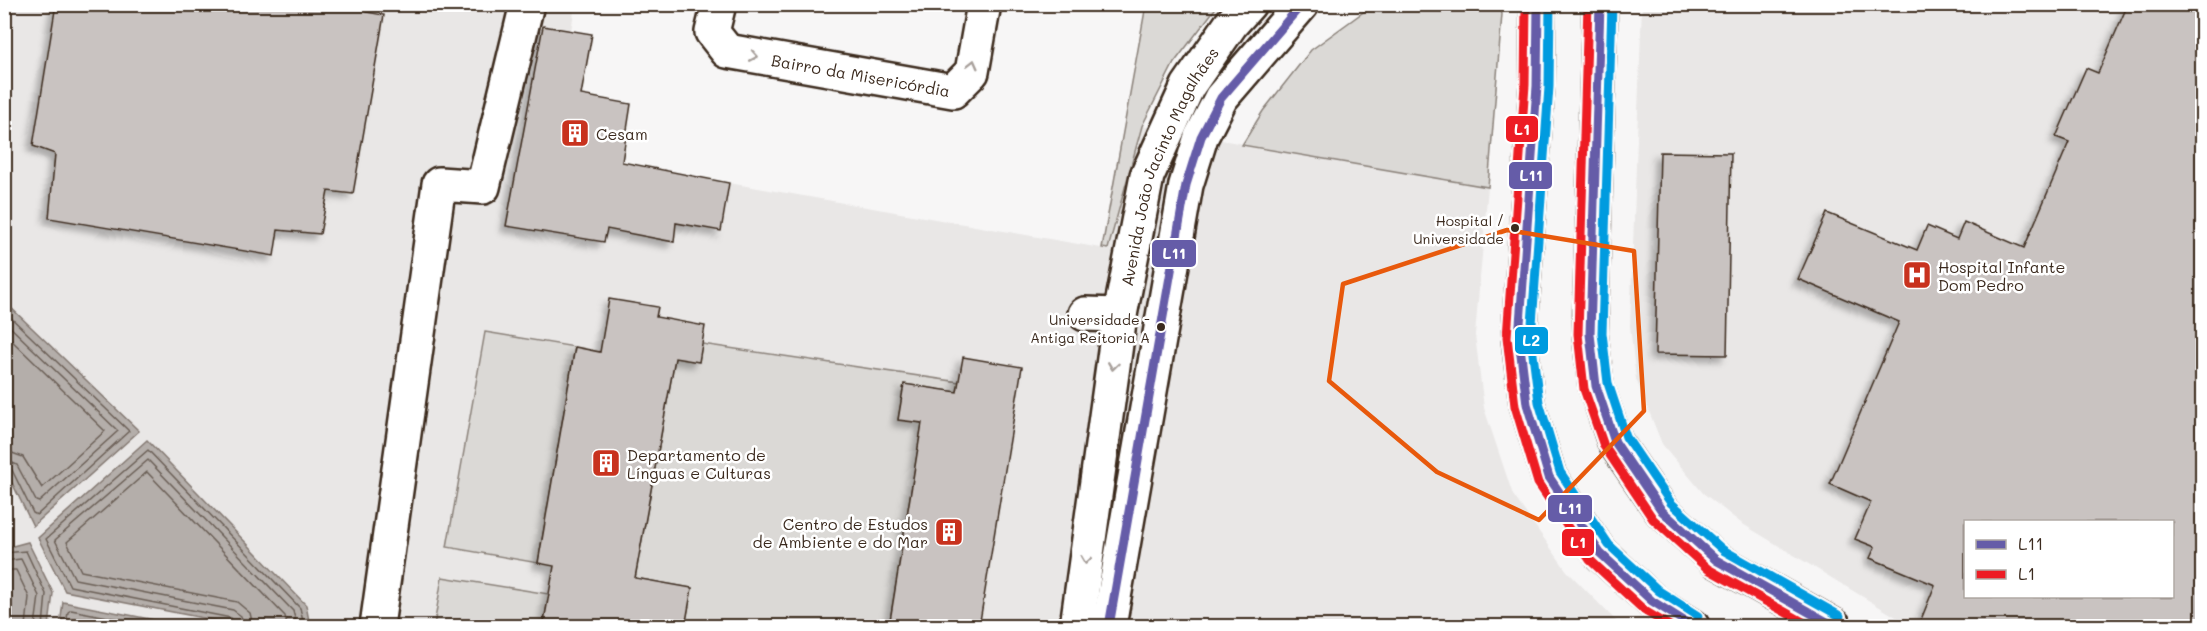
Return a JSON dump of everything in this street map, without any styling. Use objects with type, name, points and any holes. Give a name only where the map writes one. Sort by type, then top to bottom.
[{"type":"street","points":[[377,627],[439,184],[483,187],[527,4]]},
{"type":"street","name":"Bairro da Misericórdia","points":[[718,4],[712,32],[726,51],[952,91],[972,72],[984,4]]},
{"type":"street","name":"Avenida João Jacinto Magalhães","points":[[1077,627],[1120,315],[1147,176],[1188,86],[1231,24],[1249,4]]},
{"type":"street","name":"Avenida João Jacinto Magalhães","points":[[1109,627],[1186,185],[1201,137],[1221,98],[1302,4]]},
{"type":"street","points":[[1538,4],[1537,86],[1519,338],[1527,405],[1549,477],[1600,553],[1652,601],[1692,627]]},
{"type":"street","points":[[1600,4],[1590,334],[1596,386],[1615,442],[1662,511],[1716,560],[1834,627]]},
{"type":"street","points":[[1085,314],[1120,315]]},
{"type":"highlighted area","points":[[1507,230],[1634,251],[1644,411],[1539,520],[1437,472],[1329,381],[1343,284]]},
{"type":"shaded area","points":[[4,5],[575,5],[571,31],[592,34],[581,95],[631,104],[622,162],[1101,248],[1146,5],[1218,5],[1174,63],[1142,126],[1488,187],[1475,335],[1484,408],[1513,495],[1567,571],[1621,626],[5,626]]},
{"type":"shaded area","points":[[1146,5],[1218,5],[1174,63],[1142,126],[1108,249],[1102,248]]},
{"type":"shaded area","points":[[1373,5],[1499,5],[1502,14],[1488,187],[1242,145],[1263,111],[1311,50]]},
{"type":"shaded area","name":"Hospital Infante Dom Pedro","points":[[1642,5],[2202,5],[2202,626],[1911,626],[1741,523],[1703,493],[1662,444],[1636,379],[1630,326]]},
{"type":"shaded area","points":[[485,332],[575,347],[538,563],[447,547]]},
{"type":"shaded area","points":[[702,344],[959,382],[957,392],[904,384],[898,419],[922,423],[889,626],[685,626],[692,588],[635,578],[675,358],[699,362]]},
{"type":"shaded area","points":[[442,577],[549,594],[543,626],[434,626]]},
{"type":"water","points":[[5,302],[139,431],[33,526],[5,468]]},
{"type":"water","points":[[147,440],[306,605],[310,626],[244,626],[65,591],[38,538]]},
{"type":"water","points":[[28,542],[53,593],[49,626],[5,626],[5,548]]},
{"type":"water","points":[[63,602],[185,626],[60,626]]},
{"type":"building","points":[[56,4],[367,4],[366,12],[384,15],[353,194],[328,191],[320,234],[278,230],[274,256],[49,218],[55,154],[33,146]]},
{"type":"building","points":[[2128,4],[2202,4],[2202,627],[1918,627],[1935,585],[1870,558],[1875,547],[1855,539],[1871,502],[1830,484],[1899,322],[1798,279],[1827,213],[1917,250],[1927,226],[1957,239],[1964,222],[2024,248],[2069,142],[2056,137],[2086,68],[2098,73]]},
{"type":"building","name":"Cesam","points":[[543,26],[592,34],[581,95],[631,104],[622,162],[729,183],[721,231],[676,223],[674,242],[607,229],[604,242],[506,226]]},
{"type":"building","points":[[1660,152],[1731,153],[1727,355],[1655,354]]},
{"type":"building","name":"Departamento de Línguas e Culturas","points":[[609,299],[658,307],[656,317],[705,326],[699,362],[675,358],[635,578],[692,588],[685,627],[543,627],[554,566],[538,563],[575,347],[600,352]]},
{"type":"building","name":"Centro de Estudos de Ambiente e do Mar","points":[[963,357],[1022,367],[979,627],[889,627],[922,423],[898,420],[904,384],[957,392]]},
{"type":"transit line","name":"L11","points":[[1109,626],[1186,185],[1201,137],[1221,98],[1302,4]]},
{"type":"transit line","name":"L1","points":[[1526,4],[1525,85],[1507,337],[1515,406],[1538,483],[1590,560],[1645,611],[1670,626]]},
{"type":"transit line","name":"L11","points":[[1538,4],[1537,86],[1519,338],[1527,404],[1549,477],[1600,553],[1652,601],[1692,626]]},
{"type":"transit line","name":"L2","points":[[1550,4],[1549,87],[1531,338],[1539,402],[1560,472],[1609,545],[1659,591],[1698,616]]},
{"type":"transit line","name":"L1","points":[[1588,4],[1578,334],[1584,389],[1604,446],[1653,519],[1708,569],[1810,626]]},
{"type":"transit line","name":"L11","points":[[1600,4],[1590,334],[1596,386],[1615,442],[1662,511],[1716,560],[1834,626]]},
{"type":"transit line","name":"L2","points":[[1612,4],[1602,333],[1608,383],[1626,437],[1671,503],[1723,550],[1840,616]]},
{"type":"place","name":"Cesam","points":[[575,133]]},
{"type":"place","name":"Hospital / Universidade","points":[[1515,228]]},
{"type":"place","name":"Hospital Infante Dom Pedro","points":[[1917,275]]},
{"type":"place","name":"Universidade - Antiga Reitoria A","points":[[1161,327]]},
{"type":"place","name":"Departamento de Línguas e Culturas","points":[[606,463]]},
{"type":"place","name":"Centro de Estudos de Ambiente e do Mar","points":[[949,532]]}]
